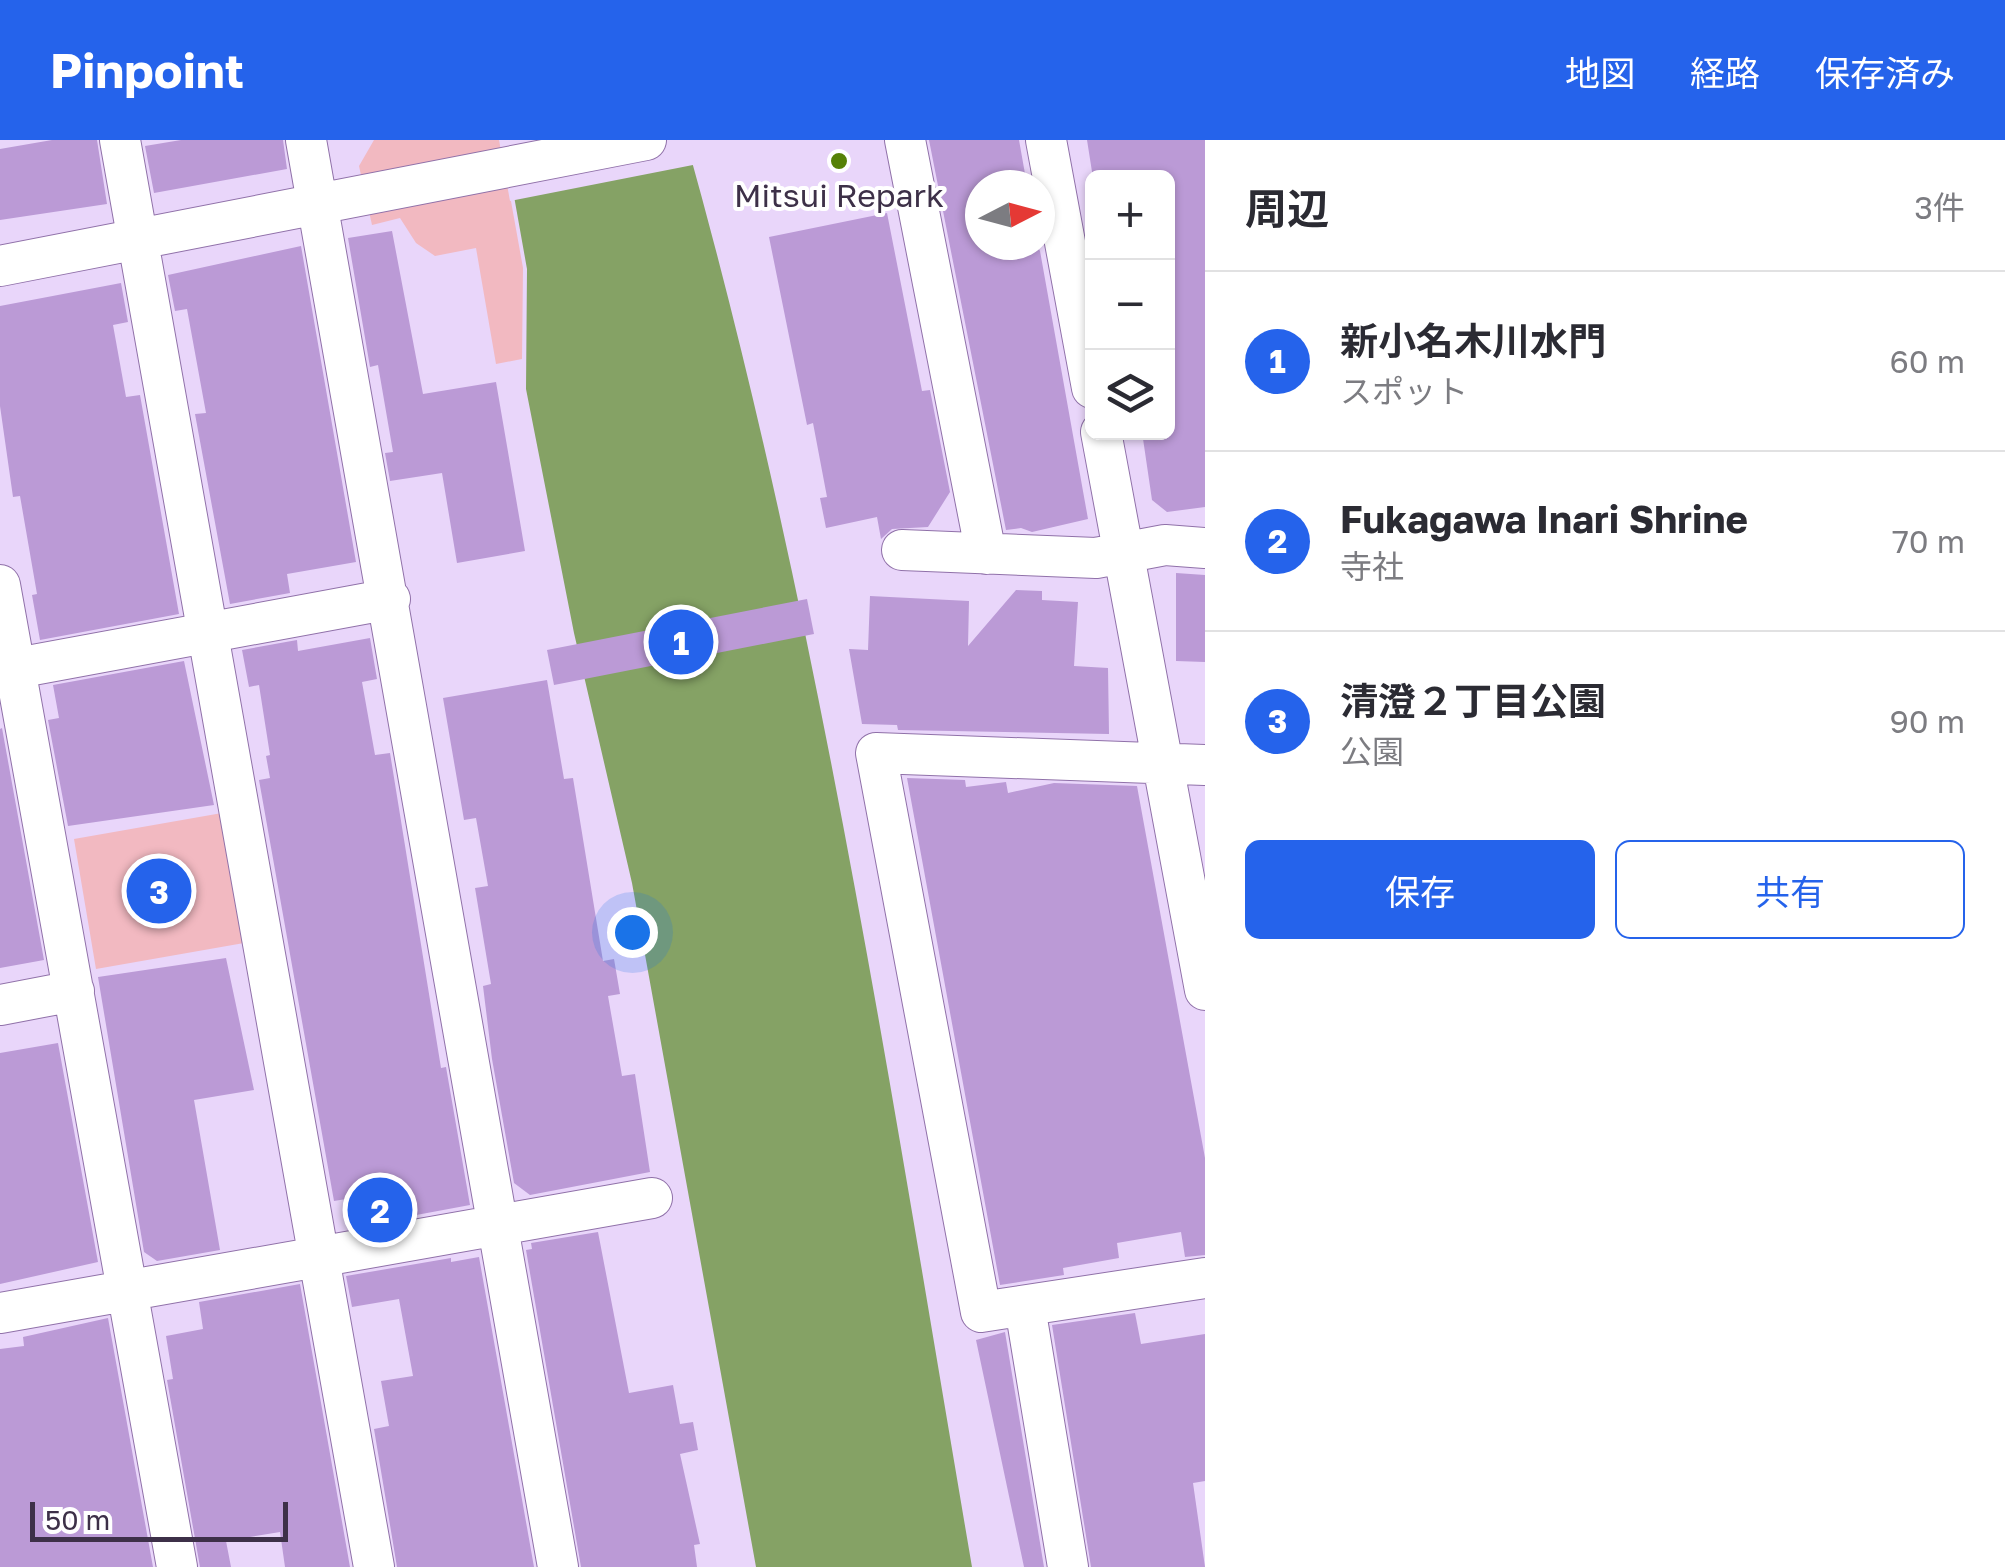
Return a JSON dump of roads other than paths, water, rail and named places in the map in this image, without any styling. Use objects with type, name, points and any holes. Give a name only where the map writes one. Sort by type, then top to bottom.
[{"type":"street","points":[[120,140],[374,1567]]},
{"type":"street","points":[[306,140],[558,1567]]},
{"type":"street","points":[[0,266],[646,140]]},
{"type":"street","points":[[904,140],[986,554]]},
{"type":"street","points":[[1046,140],[1085,350]]},
{"type":"street","points":[[1103,440],[1205,990]]},
{"type":"street","points":[[902,550],[1096,558],[1165,545],[1205,548]]},
{"type":"street","points":[[0,585],[8,669],[74,992],[177,1567]]},
{"type":"street","points":[[8,669],[390,599]]},
{"type":"street","points":[[1205,765],[876,752],[982,1312],[1205,1278]]},
{"type":"street","points":[[0,1005],[74,992]]},
{"type":"street","points":[[0,1313],[652,1198]]},
{"type":"street","points":[[1025,1307],[1068,1567]]},
{"type":"place","name":"Mitsui Repark","points":[[839,161]]},
{"type":"place","name":"新小名木川水門","points":[[681,642]]},
{"type":"place","name":"清澄２丁目公園","points":[[159,891]]},
{"type":"place","name":"Fukagawa Inari Shrine","points":[[380,1210]]}]
